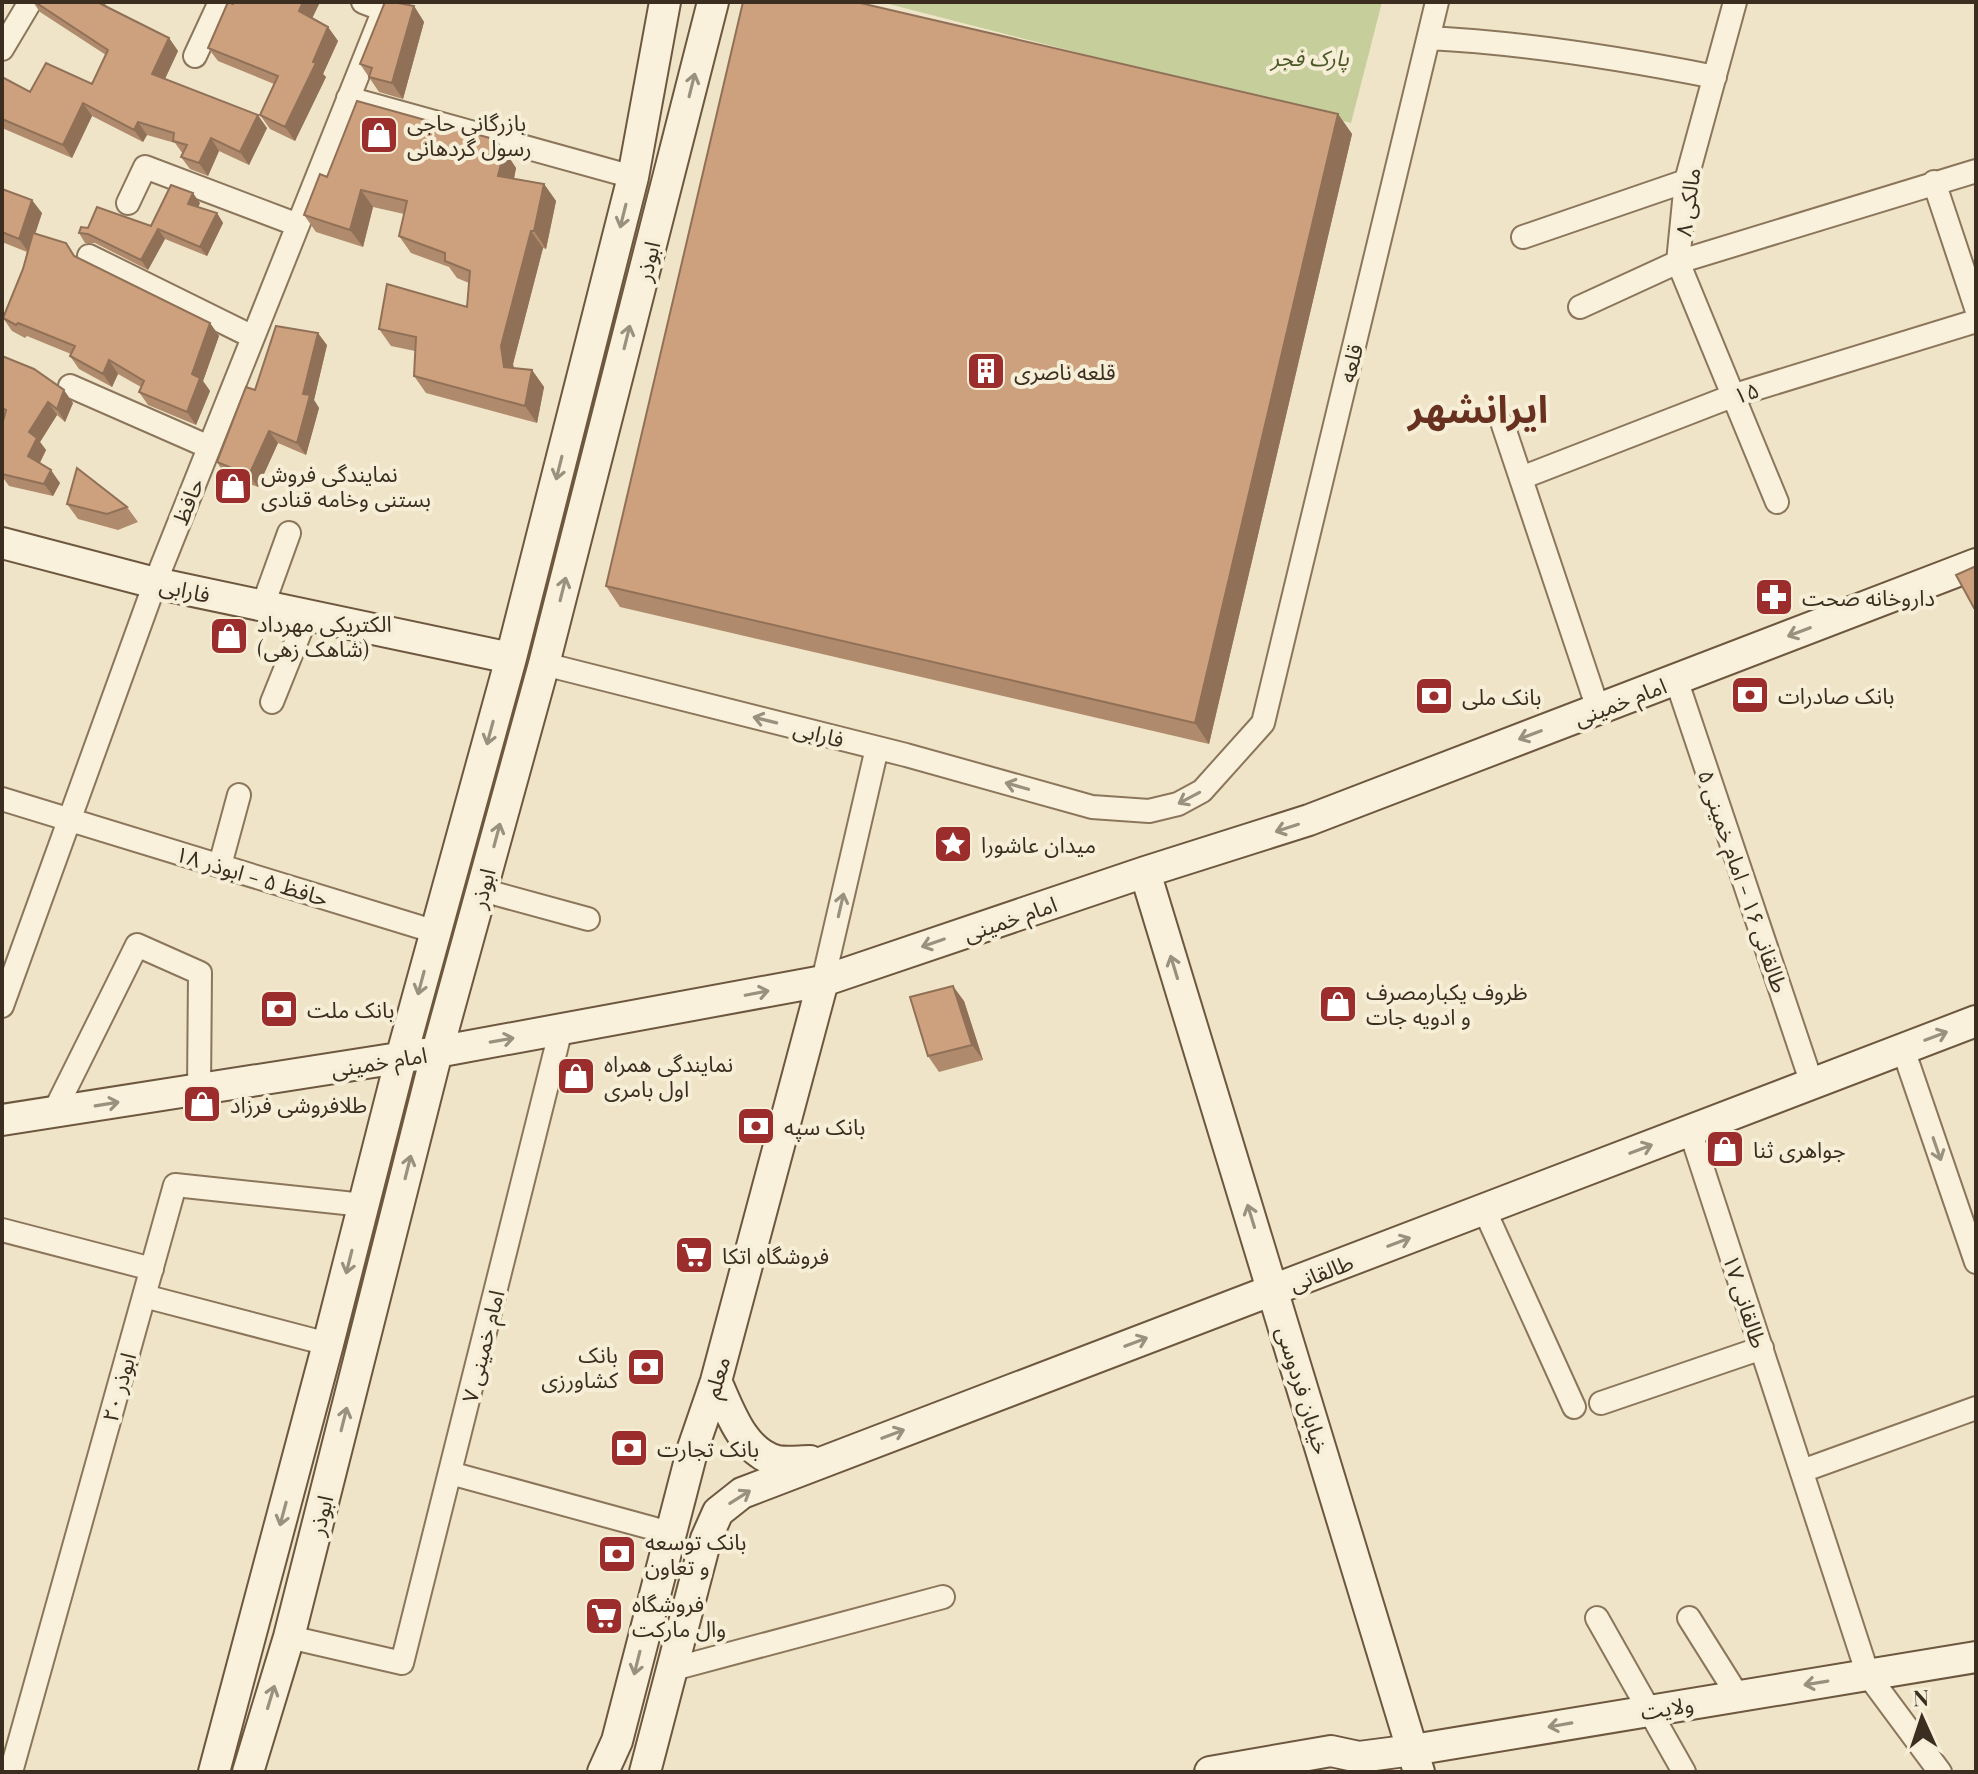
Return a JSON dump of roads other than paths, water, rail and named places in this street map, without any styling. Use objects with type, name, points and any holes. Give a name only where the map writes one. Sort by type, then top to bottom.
[{"type":"main road","name":"ابوذر","points":[[214,1772],[401,1058],[511,658],[633,177],[665,2]]},
{"type":"main road","name":"ابوذر","points":[[248,1772],[289,1637],[437,1052],[544,664],[713,2]]},
{"type":"main road","name":"فارابی","points":[[2,543],[155,583],[511,658]]},
{"type":"main road","name":"امام خمینی","points":[[2,1120],[437,1052],[823,981],[1309,820],[1976,564]]},
{"type":"main road","name":"خیابان فردوسی","points":[[1145,872],[1416,1761]]},
{"type":"main road","name":"معلم","points":[[603,1772],[617,1741],[693,1448],[716,1381],[823,981]]},
{"type":"main road","name":"طالقانی","points":[[673,1669],[700,1560],[718,1512],[742,1493],[1976,1021]]},
{"type":"main road","points":[[716,1381],[738,1429],[756,1449],[776,1461],[820,1462]]},
{"type":"main road","name":"ولایت","points":[[1210,1772],[1331,1751],[1346,1765],[1416,1761],[1651,1710],[1976,1657]]},
{"type":"main road","points":[[645,1772],[673,1669]]},
{"type":"street","points":[[2,49],[30,2]]},
{"type":"street","points":[[195,56],[220,2]]},
{"type":"street","name":"قلعه","points":[[1263,723],[1437,2]]},
{"type":"street","name":"مالکی ۸","points":[[1735,2],[1686,181],[1678,262],[1777,502]]},
{"type":"street","name":"حافظ","points":[[2,1006],[155,583],[348,98],[378,5]]},
{"type":"street","points":[[1429,38],[1488,41],[1637,61],[1715,77]]},
{"type":"street","points":[[348,98],[633,177]]},
{"type":"street","points":[[128,203],[145,167],[298,225]]},
{"type":"street","points":[[1580,307],[1678,262],[1976,171]]},
{"type":"street","points":[[1523,237],[1686,181]]},
{"type":"street","points":[[1934,182],[1976,308]]},
{"type":"street","points":[[89,256],[253,337]]},
{"type":"street","name":"۱۵","points":[[1521,478],[1735,395],[1976,321]]},
{"type":"street","points":[[70,386],[209,447]]},
{"type":"street","points":[[1503,425],[1598,709]]},
{"type":"street","points":[[263,605],[289,533]]},
{"type":"street","points":[[272,702],[307,615]]},
{"type":"street","name":"فارابی","points":[[544,664],[877,748],[1092,807],[1149,811],[1178,804],[1202,791],[1263,723]]},
{"type":"street","name":"طالقانی ۱۶ - امام خمینی ۵","points":[[1676,679],[1812,1084]]},
{"type":"street","points":[[823,981],[877,748]]},
{"type":"street","points":[[220,865],[239,795]]},
{"type":"street","name":"حافظ ۵ - ابوذر ۱۸","points":[[2,799],[436,932]]},
{"type":"street","points":[[482,890],[588,919]]},
{"type":"street","points":[[54,1112],[137,945],[200,973],[199,1089]]},
{"type":"street","name":"امام خمینی ۷","points":[[289,1637],[402,1663],[561,1029]]},
{"type":"street","points":[[1903,1049],[1976,1262]]},
{"type":"street","name":"طالقانی ۱۷","points":[[1690,1130],[1868,1675],[1940,1772]]},
{"type":"street","name":"ابوذر ۲۰","points":[[11,1772],[175,1185],[364,1205]]},
{"type":"street","points":[[1484,1209],[1574,1407]]},
{"type":"street","points":[[2,1230],[152,1269]]},
{"type":"street","points":[[144,1296],[328,1344]]},
{"type":"street","points":[[1601,1403],[1762,1348]]},
{"type":"street","points":[[1802,1471],[1976,1408]]},
{"type":"street","points":[[450,1473],[670,1533]]},
{"type":"street","points":[[673,1669],[943,1597]]},
{"type":"street","points":[[1597,1618],[1684,1772]]},
{"type":"street","points":[[1689,1618],[1738,1696]]},
{"type":"place","name":"بازرگانی حاجی رسول گردهانی","points":[[379,135]]},
{"type":"place","name":"قلعه ناصری","points":[[986,371]]},
{"type":"place","name":"نمایندگی فروش بستنی وخامه قنادی","points":[[233,486]]},
{"type":"place","name":"داروخانه صحت","points":[[1774,597]]},
{"type":"place","name":"الکتریکی مهرداد (شاهک زهی)","points":[[229,636]]},
{"type":"place","name":"بانک صادرات","points":[[1750,695]]},
{"type":"place","name":"بانک ملی","points":[[1434,696]]},
{"type":"place","name":"میدان عاشورا","points":[[953,844]]},
{"type":"place","name":"ظروف یکبارمصرف و ادویه جات","points":[[1338,1004]]},
{"type":"place","name":"بانک ملت","points":[[279,1009]]},
{"type":"place","name":"نمایندگی همراه اول بامری","points":[[576,1076]]},
{"type":"place","name":"طلافروشی فرزاد","points":[[202,1104]]},
{"type":"place","name":"بانک سپه","points":[[756,1126]]},
{"type":"place","name":"جواهری ثنا","points":[[1725,1149]]},
{"type":"place","name":"فروشگاه اتکا","points":[[694,1255]]},
{"type":"place","name":"بانک کشاورزی","points":[[646,1367]]},
{"type":"place","name":"بانک تجارت","points":[[629,1448]]},
{"type":"place","name":"بانک توسعه و تعاون","points":[[617,1554]]},
{"type":"place","name":"فروشگاه وال مارکت","points":[[604,1616]]},
{"type":"district","name":"ایرانشهر","points":[[1478,407]]},
{"type":"park label","name":"پارک فجر","points":[[1310,57]]}]
